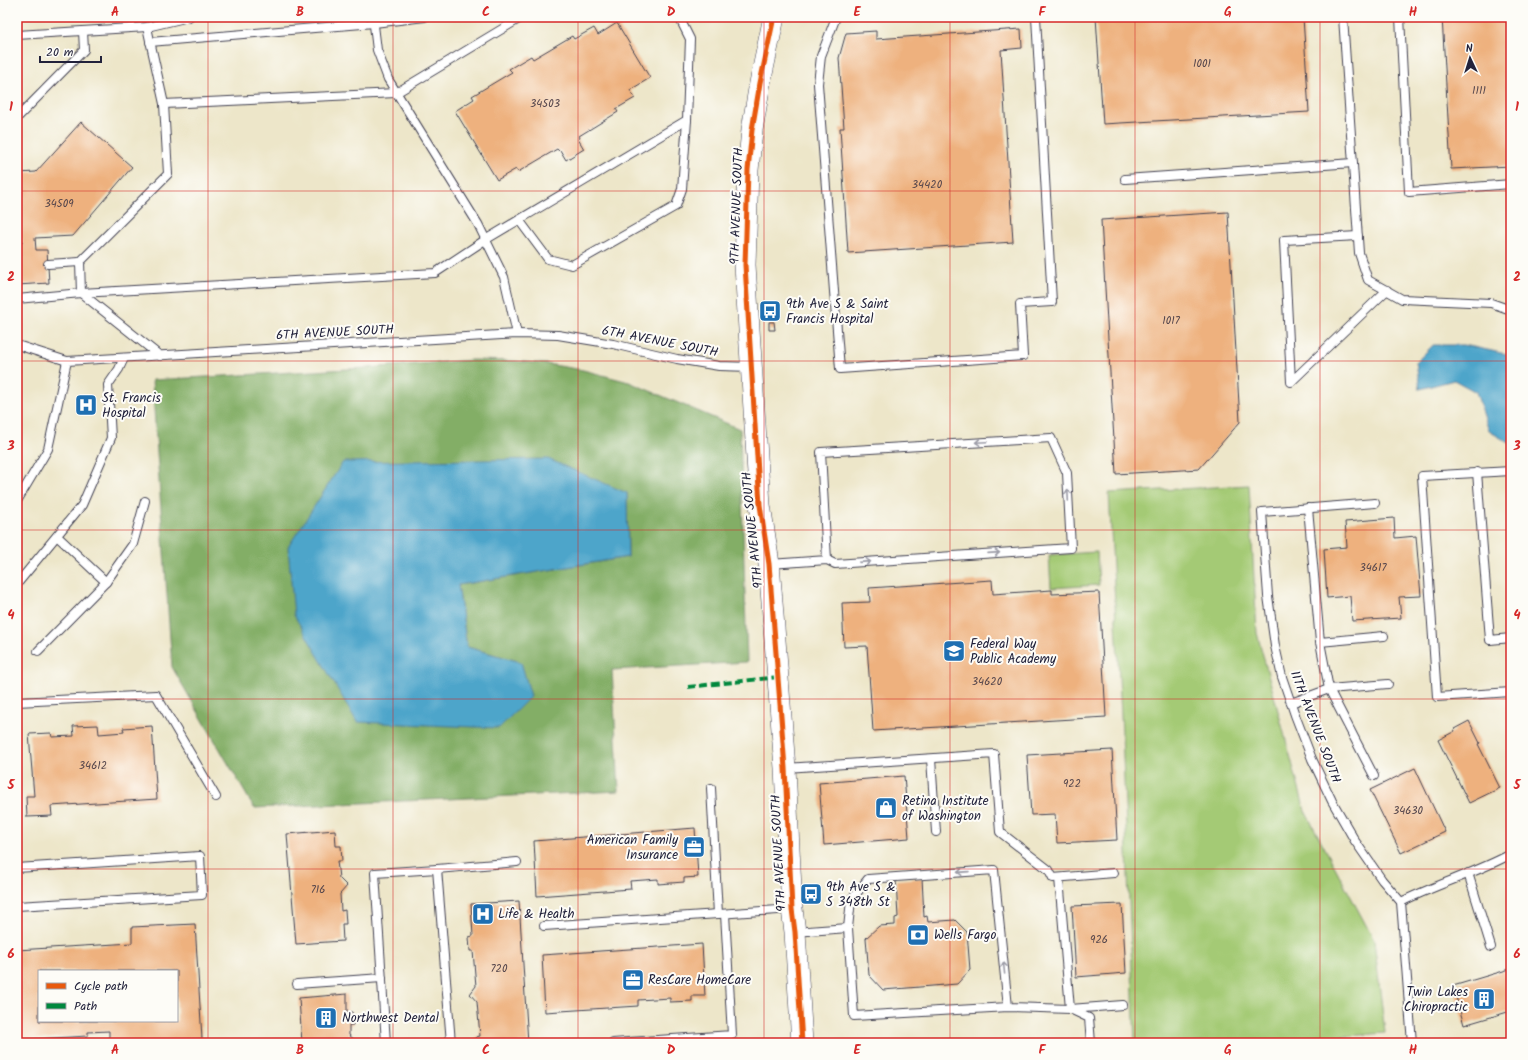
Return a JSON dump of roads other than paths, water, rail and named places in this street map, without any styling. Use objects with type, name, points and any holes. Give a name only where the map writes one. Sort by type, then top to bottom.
[{"type":"street","name":"9TH AVENUE SOUTH","points":[[774,17],[752,130],[748,170],[745,265],[760,505],[769,564],[785,768],[792,909],[795,932],[802,1043]]},
{"type":"lane","points":[[17,35],[147,27],[189,17]]},
{"type":"lane","points":[[150,42],[373,20],[425,17]]},
{"type":"lane","points":[[164,104],[396,93],[522,17]]},
{"type":"lane","points":[[519,220],[548,259],[572,265],[676,206],[682,189],[687,120],[690,39],[679,17]]},
{"type":"lane","points":[[836,17],[821,56],[818,84],[840,370],[1023,356],[1020,304],[1052,302],[1036,17]]},
{"type":"lane","points":[[1343,17],[1359,253],[1368,280],[1402,299],[1491,303],[1511,310]]},
{"type":"lane","points":[[1400,17],[1408,192],[1511,184]]},
{"type":"lane","points":[[373,20],[377,50],[388,79],[478,224],[504,277],[517,334]]},
{"type":"lane","points":[[48,264],[80,262],[168,174],[164,104],[147,27]]},
{"type":"lane","points":[[17,118],[84,50],[83,32]]},
{"type":"lane","points":[[17,299],[81,293],[435,273],[485,240],[687,120]]},
{"type":"lane","points":[[1125,179],[1353,163]]},
{"type":"lane","points":[[1358,236],[1284,240],[1291,382],[1386,290]]},
{"type":"lane","points":[[80,262],[81,293],[160,356]]},
{"type":"lane","name":"6TH AVENUE SOUTH","points":[[67,361],[517,334],[558,335],[613,344],[677,359],[719,366],[751,366]]},
{"type":"lane","points":[[17,345],[67,361],[48,449],[17,501]]},
{"type":"lane","points":[[17,584],[82,505],[111,438],[108,385],[119,369],[124,358]]},
{"type":"lane","points":[[769,564],[827,560],[835,564],[1071,548],[1067,473],[1051,438],[821,452],[827,560]]},
{"type":"lane","points":[[1511,471],[1422,476],[1437,697],[1511,692]]},
{"type":"lane","points":[[1477,472],[1490,640],[1511,638]]},
{"type":"lane","points":[[38,650],[106,582],[133,544],[145,500]]},
{"type":"lane","name":"11TH AVENUE SOUTH","points":[[1375,503],[1262,512],[1268,596],[1274,639],[1282,676],[1291,703],[1312,759],[1332,801],[1355,841],[1382,880],[1401,902]]},
{"type":"lane","points":[[1308,508],[1320,642],[1330,689],[1374,776]]},
{"type":"lane","points":[[57,536],[106,582]]},
{"type":"lane","points":[[1320,642],[1384,636]]},
{"type":"lane","points":[[1291,703],[1330,689],[1388,684]]},
{"type":"lane","points":[[17,702],[156,694],[216,796]]},
{"type":"lane","points":[[785,768],[994,754],[1000,832],[1049,870],[1053,878],[1114,873]]},
{"type":"lane","points":[[931,759],[936,832]]},
{"type":"lane","points":[[613,1043],[732,1035],[710,788]]},
{"type":"lane","points":[[1412,1043],[1401,902],[1422,891],[1511,854]]},
{"type":"lane","points":[[17,868],[200,856],[202,895],[17,906]]},
{"type":"lane","points":[[386,1043],[375,873],[517,862]]},
{"type":"lane","points":[[437,869],[451,1043]]},
{"type":"lane","points":[[1008,1007],[994,870],[868,879],[851,900],[848,928],[854,1016],[1008,1007],[1070,1009],[1124,1005]]},
{"type":"lane","points":[[1468,873],[1491,947]]},
{"type":"lane","points":[[1059,878],[1070,1009]]},
{"type":"lane","points":[[544,926],[792,909]]},
{"type":"lane","points":[[795,932],[848,928]]},
{"type":"lane","points":[[297,984],[382,978]]},
{"type":"lane","points":[[1070,1009],[1089,1018],[1091,1043]]},
{"type":"water","points":[[1433,345],[1464,345],[1506,354],[1511,357],[1511,444],[1489,431],[1476,392],[1454,380],[1420,389],[1416,362]]},
{"type":"water","points":[[548,459],[627,493],[628,557],[458,585],[467,647],[521,662],[531,696],[499,728],[357,722],[294,615],[288,547],[343,462]]},
{"type":"place","name":"9th Ave S & Saint Francis Hospital","points":[[770,311]]},
{"type":"place","name":"St. Francis Hospital","points":[[86,405]]},
{"type":"place","name":"Federal Way Public Academy","points":[[954,651]]},
{"type":"place","name":"Retina Institute of Washington","points":[[886,808]]},
{"type":"place","name":"American Family Insurance","points":[[694,847]]},
{"type":"place","name":"9th Ave S & S 348th St","points":[[811,894]]},
{"type":"place","name":"Life & Health","points":[[483,914]]},
{"type":"place","name":"Wells Fargo","points":[[918,935]]},
{"type":"place","name":"ResCare HomeCare","points":[[633,980]]},
{"type":"place","name":"Twin Lakes Chiropractic","points":[[1484,999]]},
{"type":"place","name":"Northwest Dental","points":[[326,1018]]}]
